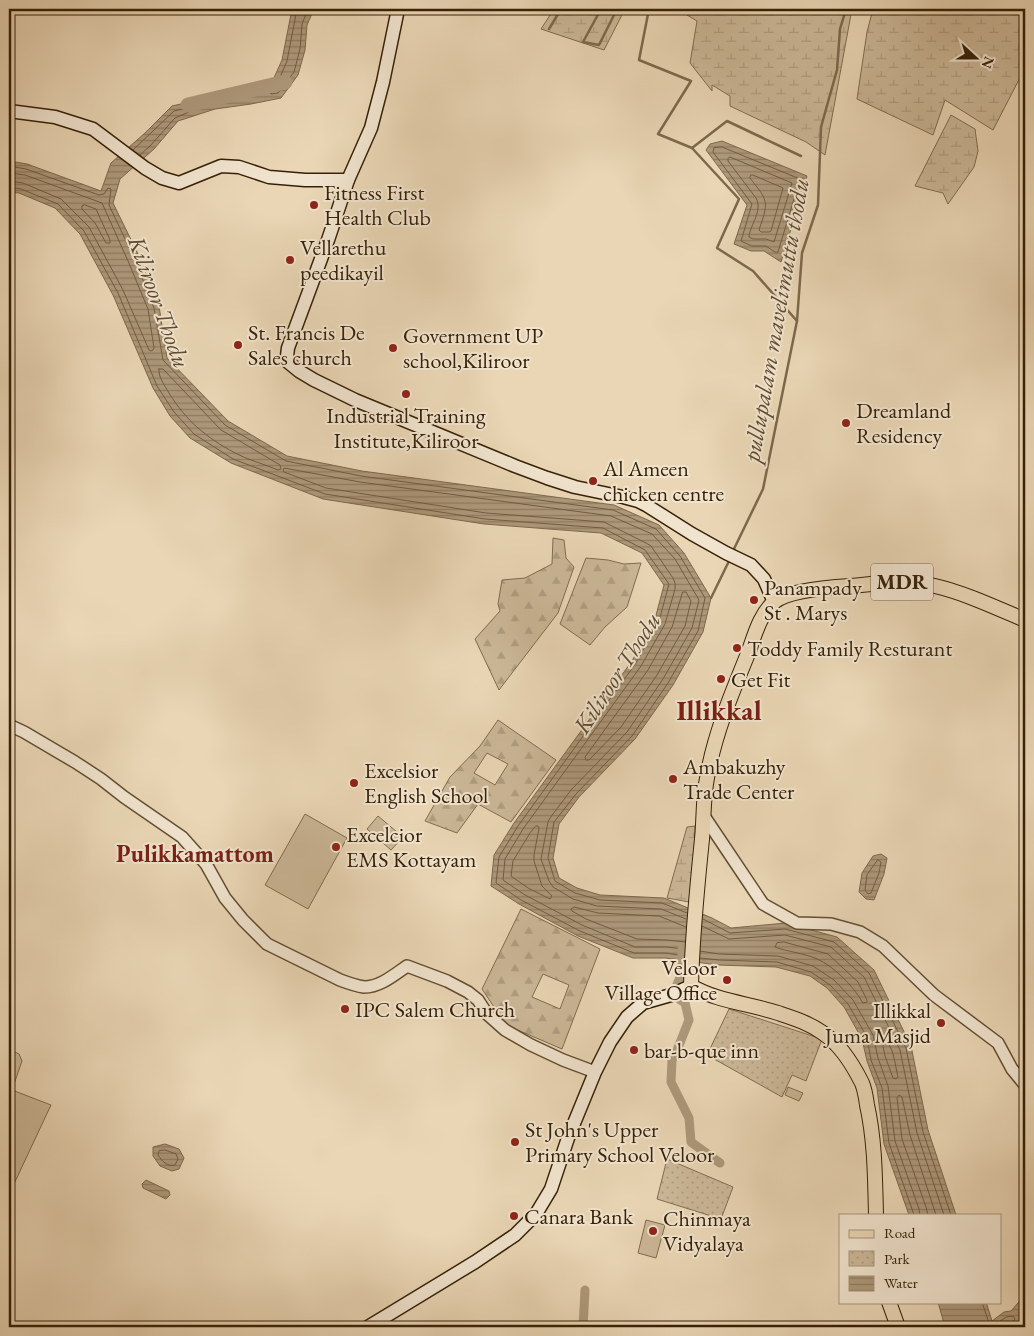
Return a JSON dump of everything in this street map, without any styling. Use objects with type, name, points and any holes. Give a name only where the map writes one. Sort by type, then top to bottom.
[{"type":"main road","points":[[398,9],[383,82],[370,128],[348,180],[288,348],[288,362],[314,380],[355,400],[514,466],[575,487],[638,501],[692,534],[750,565],[764,579],[774,602],[765,613],[754,636],[720,728],[706,779],[691,982]]},
{"type":"main road","points":[[9,111],[55,117],[93,129],[145,168],[162,178],[179,183],[221,166],[239,167],[269,177],[305,180],[348,180]]},
{"type":"main road","name":"MDR","points":[[774,602],[784,596],[838,586],[893,581],[942,588],[975,599],[1025,620]]},
{"type":"main road","points":[[368,1327],[476,1262],[515,1235],[536,1214],[551,1189],[568,1138],[595,1072],[610,1042],[627,1017],[643,1004],[671,995],[691,982]]},
{"type":"main road","points":[[691,982],[722,1000],[776,1012],[807,1024],[823,1033],[848,1059],[863,1084],[869,1116],[875,1164],[876,1214]]},
{"type":"main road","points":[[890,1304],[898,1327]]},
{"type":"street","points":[[9,725],[48,745],[81,766],[182,837],[206,864],[225,898],[267,944],[353,985],[364,987],[375,984],[387,979],[406,966],[447,981],[468,992],[478,1000],[488,1014],[505,1030],[563,1060],[595,1072]]},
{"type":"street","points":[[704,816],[763,904],[797,923],[839,926],[860,932],[883,946],[934,995],[998,1043],[1012,1069],[1025,1086]]},
{"type":"green space","points":[[554,9],[625,9],[604,50],[541,29]]},
{"type":"green space","points":[[677,9],[852,9],[825,155],[806,142],[730,106],[730,96],[712,85],[712,91],[690,63],[697,21]]},
{"type":"green space","points":[[873,9],[1025,9],[1025,68],[993,130],[945,100],[933,135],[857,99],[867,32]]},
{"type":"green space","points":[[951,115],[975,129],[978,151],[974,167],[948,204],[943,193],[915,186]]},
{"type":"green space","points":[[553,538],[564,540],[566,558],[574,567],[558,613],[499,690],[475,639],[500,611],[498,604],[502,580],[525,578],[552,564]]},
{"type":"green space","points":[[586,558],[624,564],[641,563],[627,607],[605,627],[590,645],[560,624]]},
{"type":"green space","points":[[498,720],[556,760],[511,822],[478,804],[457,833],[425,821],[450,777],[480,746]],"holes":[[[487,753],[508,764],[495,785],[474,773]]]},
{"type":"green space","points":[[305,814],[347,838],[308,909],[265,885]]},
{"type":"green space","points":[[378,816],[403,837],[391,850],[367,829]]},
{"type":"green space","points":[[695,826],[689,902],[667,898],[687,827]]},
{"type":"green space","points":[[521,909],[600,949],[562,1049],[506,1025],[482,989]],"holes":[[[543,974],[569,985],[560,1009],[532,997]]]},
{"type":"green space","points":[[729,1009],[822,1039],[806,1081],[792,1075],[782,1097],[707,1055]]},
{"type":"green space","points":[[9,1049],[19,1054],[22,1061],[12,1090],[51,1105],[9,1193]]},
{"type":"green space","points":[[788,1087],[803,1093],[799,1101],[785,1095]]},
{"type":"green space","points":[[667,1159],[733,1187],[721,1219],[657,1199]]},
{"type":"green space","points":[[646,1220],[665,1225],[656,1258],[638,1253]]},
{"type":"water","points":[[292,9],[314,9],[307,25],[305,50],[298,75],[281,98],[215,109],[178,121],[154,149],[120,179],[113,203],[139,256],[159,306],[167,358],[228,421],[287,456],[362,471],[614,505],[659,525],[684,553],[711,598],[703,632],[673,685],[635,739],[579,797],[559,824],[553,858],[559,878],[577,888],[600,895],[664,898],[731,928],[786,923],[837,937],[874,970],[911,1046],[928,1130],[956,1214],[909,1214],[884,1144],[877,1088],[867,1061],[862,1039],[844,1007],[827,988],[810,976],[776,967],[718,965],[665,958],[633,958],[578,936],[519,904],[491,886],[494,855],[514,823],[632,661],[655,619],[664,585],[642,553],[601,533],[484,524],[323,499],[231,463],[190,438],[170,416],[153,388],[113,295],[80,234],[55,208],[19,193],[9,192],[9,161],[27,164],[101,191],[111,163],[172,106],[262,91],[273,80],[282,60]]},
{"type":"water","points":[[722,141],[807,176],[781,262],[764,251],[751,251],[734,244],[747,205],[706,150],[710,144]]},
{"type":"water","points":[[881,854],[887,858],[884,874],[874,900],[866,899],[859,892],[862,873],[873,856]]},
{"type":"water","points":[[165,1144],[179,1149],[184,1158],[179,1169],[172,1171],[160,1166],[153,1156],[153,1147]]},
{"type":"water","points":[[146,1180],[169,1191],[170,1195],[166,1199],[143,1188],[142,1184]]},
{"type":"water","points":[[1025,1295],[1025,1316],[1014,1327],[945,1327],[939,1304],[987,1304],[992,1321],[1004,1312],[1011,1311]]},
{"type":"waterway","points":[[549,29],[561,9]]},
{"type":"waterway","points":[[601,9],[583,42],[599,45],[617,9]]},
{"type":"waterway","points":[[649,9],[639,60],[691,81],[658,134],[692,148],[727,121],[801,156]]},
{"type":"waterway","name":"pullupalam mavelimuttu thodu","points":[[733,551],[763,489],[797,321],[802,253],[818,205],[821,127],[837,70],[840,29],[846,9]]},
{"type":"waterway","points":[[188,105],[285,82]]},
{"type":"waterway","points":[[692,148],[739,199],[717,248],[753,271],[797,321]]},
{"type":"waterway","name":"pullupalam mavelimuttu thodu","points":[[711,598],[730,559]]},
{"type":"waterway","points":[[677,984],[682,973],[682,949]]},
{"type":"waterway","points":[[680,1000],[685,1003],[689,1020],[672,1060],[671,1082],[689,1118],[691,1142],[720,1163]]},
{"type":"waterway","points":[[583,1327],[585,1290]]},
{"type":"place","name":"Fitness First Health Club","points":[[314,205]]},
{"type":"place","name":"Vellarethu peedikayil","points":[[290,260]]},
{"type":"place","name":"St. Francis De Sales church","points":[[238,345]]},
{"type":"place","name":"Government UP school,Kiliroor","points":[[393,348]]},
{"type":"place","name":"Industrial Training Institute,Kiliroor","points":[[406,394]]},
{"type":"place","name":"Dreamland Residency","points":[[846,423]]},
{"type":"place","name":"Al Ameen chicken centre","points":[[593,481]]},
{"type":"place","name":"Panampady St . Marys","points":[[754,600]]},
{"type":"place","name":"Toddy Family Resturant","points":[[737,648]]},
{"type":"place","name":"Get Fit","points":[[721,679]]},
{"type":"place","name":"Ambakuzhy Trade Center","points":[[673,779]]},
{"type":"place","name":"Excelsior English School","points":[[354,783]]},
{"type":"place","name":"Excelcior EMS Kottayam","points":[[336,847]]},
{"type":"place","name":"Veloor Village Office","points":[[727,980]]},
{"type":"place","name":"IPC Salem Church","points":[[345,1009]]},
{"type":"place","name":"Illikkal Juma Masjid","points":[[941,1023]]},
{"type":"place","name":"bar-b-que inn","points":[[634,1050]]},
{"type":"place","name":"St John's Upper Primary School Veloor","points":[[515,1142]]},
{"type":"place","name":"Canara Bank","points":[[514,1216]]},
{"type":"place","name":"Chinmaya Vidyalaya","points":[[653,1231]]},
{"type":"district","name":"Illikkal","points":[[719,710]]},
{"type":"district","name":"Pulikkamattom","points":[[195,854]]},
{"type":"water label","name":"Kiliroor Thodu","points":[[159,302]]},
{"type":"water label","name":"Kiliroor Thodu","points":[[617,673]]}]
